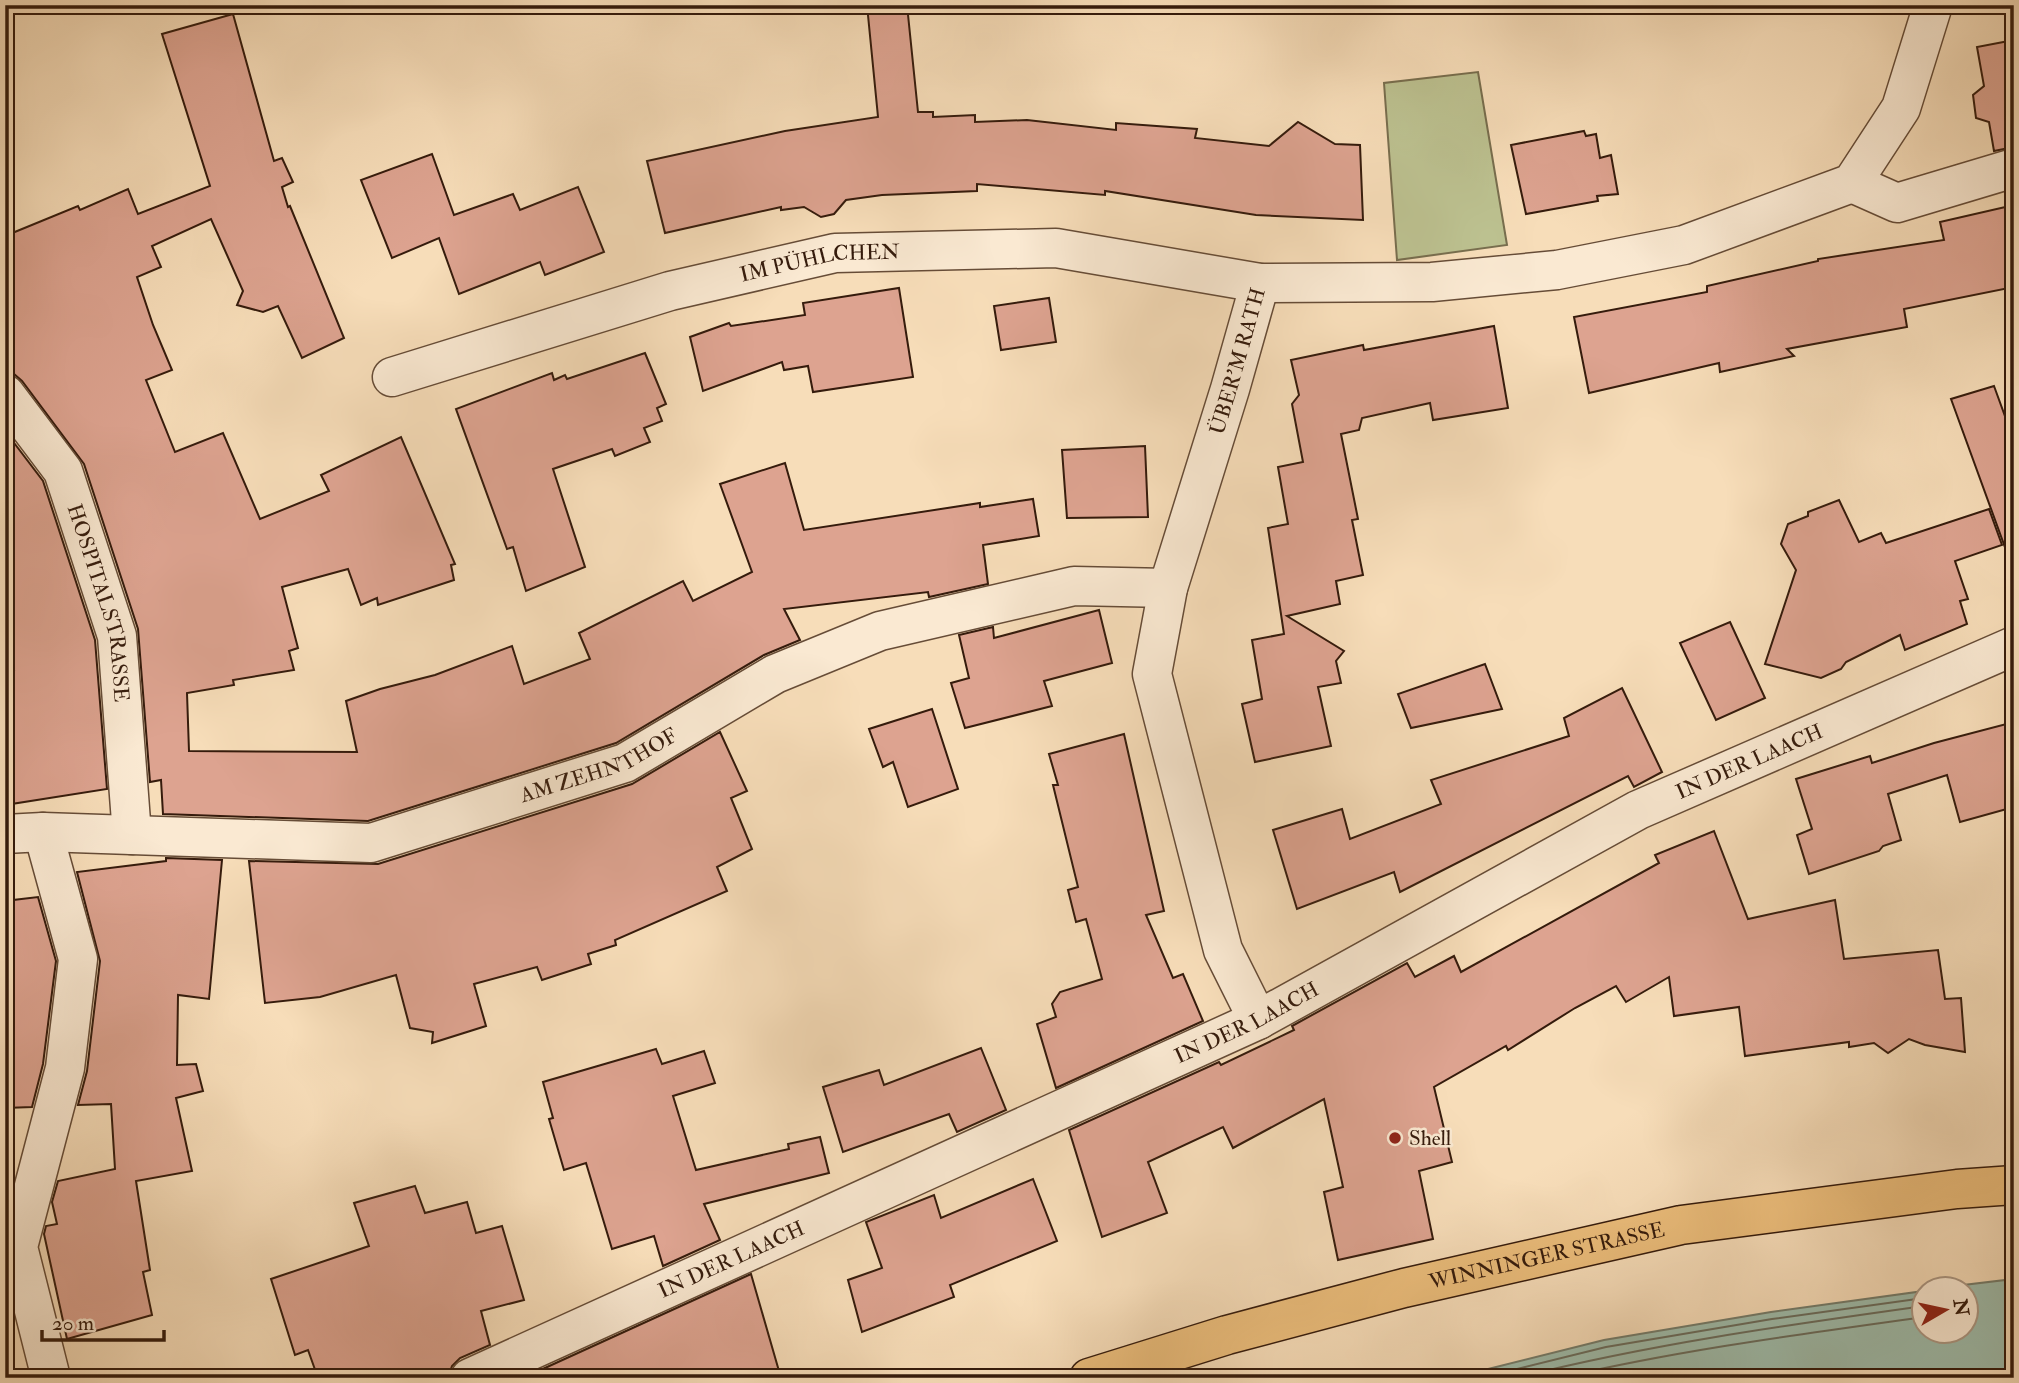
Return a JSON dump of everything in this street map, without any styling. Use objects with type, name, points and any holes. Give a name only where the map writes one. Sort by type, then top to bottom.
[{"type":"main road","name":"WINNINGER STRASSE","points":[[1089,1378],[1227,1335],[1404,1288],[1681,1225],[1957,1189],[2014,1185]]},
{"type":"street","points":[[1933,5],[1901,108],[1852,183],[1897,202],[2014,168]]},
{"type":"street","name":"ÜBER'M RATH","points":[[1258,1020],[1223,950],[1152,674],[1168,588],[1260,283],[1432,282],[1557,270],[1684,245],[1852,183]]},
{"type":"street","name":"IM PÜHLCHEN","points":[[392,377],[670,291],[835,253],[1056,248],[1260,283]]},
{"type":"street","name":"HOSPITALSTRASSE","points":[[5,394],[63,471],[117,636],[132,835]]},
{"type":"street","name":"AM ZEHNTHOF","points":[[5,834],[43,832],[372,843],[625,763],[775,674],[880,631],[1074,586],[1168,588]]},
{"type":"street","name":"IN DER LAACH","points":[[470,1378],[1258,1020],[1638,810],[2014,646]]},
{"type":"street","points":[[43,832],[78,959],[65,1068],[18,1247],[51,1378]]},
{"type":"green space","points":[[1478,72],[1507,245],[1397,260],[1384,83]]},
{"type":"water","points":[[2014,1279],[2014,1378],[1452,1378],[1604,1340],[1771,1312],[1910,1293],[1910,1344],[1980,1344],[1980,1283]]},
{"type":"building","points":[[867,5],[907,5],[918,112],[933,112],[933,117],[975,115],[975,122],[1027,120],[1116,130],[1116,123],[1197,129],[1195,138],[1269,146],[1298,122],[1335,144],[1360,145],[1363,220],[1256,215],[1105,191],[1105,195],[977,184],[977,191],[882,195],[846,200],[834,214],[821,217],[804,207],[781,210],[781,207],[665,233],[647,161],[785,131],[878,117]]},
{"type":"building","points":[[233,14],[274,161],[282,158],[293,182],[282,187],[288,207],[290,206],[344,338],[302,358],[278,306],[263,312],[237,305],[243,291],[211,219],[152,246],[161,267],[137,277],[172,370],[146,380],[175,452],[223,433],[260,519],[329,491],[321,475],[401,437],[455,564],[451,565],[454,580],[378,605],[377,598],[361,605],[348,569],[282,587],[298,648],[289,651],[294,670],[233,680],[234,685],[187,693],[189,751],[357,752],[346,701],[435,675],[512,646],[524,684],[590,659],[579,633],[683,581],[693,601],[752,572],[720,484],[785,463],[804,530],[980,503],[980,507],[1033,499],[1039,536],[983,545],[988,584],[929,597],[928,592],[784,609],[800,640],[764,655],[616,743],[368,821],[163,814],[161,780],[150,782],[138,629],[84,464],[22,381],[14,374],[5,373],[5,236],[78,206],[80,210],[128,189],[138,214],[210,186],[162,34]]},
{"type":"building","points":[[2014,40],[2014,147],[1994,151],[1989,122],[1976,118],[1973,95],[1984,86],[1977,47]]},
{"type":"building","points":[[1584,131],[1586,136],[1596,134],[1600,158],[1611,155],[1618,194],[1597,196],[1598,201],[1526,214],[1511,145]]},
{"type":"building","points":[[432,154],[454,215],[513,194],[520,210],[578,187],[604,252],[545,275],[540,262],[459,294],[439,238],[392,258],[361,180]]},
{"type":"building","points":[[2014,205],[2014,287],[1904,309],[1907,327],[1787,349],[1794,356],[1720,372],[1719,363],[1589,393],[1574,317],[1707,292],[1707,286],[1818,259],[1944,240],[1940,222]]},
{"type":"building","points":[[899,288],[913,377],[813,392],[808,366],[784,370],[782,362],[703,391],[690,337],[729,323],[731,326],[805,315],[803,303]]},
{"type":"building","points":[[1049,298],[1056,342],[1001,350],[994,306]]},
{"type":"building","points":[[1494,326],[1508,408],[1433,420],[1430,403],[1362,418],[1359,430],[1341,434],[1358,519],[1352,520],[1363,575],[1336,581],[1340,604],[1287,616],[1344,651],[1336,661],[1341,683],[1318,687],[1331,746],[1255,762],[1242,704],[1262,699],[1252,640],[1284,634],[1268,528],[1288,524],[1278,467],[1303,462],[1292,404],[1299,395],[1291,360],[1363,345],[1364,350]]},
{"type":"building","points":[[645,353],[666,404],[657,408],[662,421],[644,428],[650,442],[615,456],[612,449],[553,469],[585,567],[526,591],[513,547],[507,549],[456,409],[552,373],[554,380],[565,375],[567,379]]},
{"type":"building","points":[[1994,386],[2014,441],[2014,560],[2010,561],[1951,399]]},
{"type":"building","points":[[5,431],[43,481],[95,640],[107,789],[5,805],[5,671],[14,670],[5,599]]},
{"type":"building","points":[[1145,446],[1148,517],[1067,518],[1062,450]]},
{"type":"building","points":[[1839,500],[1859,542],[1881,533],[1886,543],[1989,509],[2002,545],[1955,561],[1968,599],[1960,601],[1967,624],[1905,650],[1900,635],[1846,662],[1841,669],[1821,678],[1765,664],[1796,570],[1781,544],[1788,524],[1808,516],[1808,512]]},
{"type":"building","points":[[1099,610],[1112,663],[1044,681],[1052,706],[965,728],[951,683],[969,678],[959,635],[993,627],[994,638]]},
{"type":"building","points":[[1730,622],[1765,698],[1716,720],[1680,643]]},
{"type":"building","points":[[1485,664],[1502,709],[1411,728],[1398,694]]},
{"type":"building","points":[[1622,688],[1662,772],[1634,787],[1628,776],[1400,892],[1394,872],[1297,909],[1273,830],[1342,809],[1350,839],[1441,804],[1431,780],[1569,736],[1564,718]]},
{"type":"building","points":[[932,709],[958,789],[908,807],[893,762],[883,767],[869,729]]},
{"type":"building","points":[[2014,722],[2014,807],[1960,822],[1947,775],[1888,794],[1901,840],[1883,846],[1879,851],[1809,874],[1797,835],[1812,829],[1796,779],[1870,756],[1872,763]]},
{"type":"building","points":[[720,732],[747,791],[731,798],[752,849],[717,867],[727,891],[615,940],[616,945],[588,954],[591,964],[542,980],[537,967],[474,984],[486,1026],[432,1043],[433,1032],[410,1028],[396,975],[320,997],[265,1003],[249,861],[378,864],[632,784]]},
{"type":"building","points":[[1124,734],[1164,911],[1146,915],[1173,978],[1183,974],[1203,1021],[1056,1088],[1037,1024],[1056,1017],[1052,1004],[1060,992],[1102,979],[1086,919],[1076,922],[1068,890],[1078,887],[1053,785],[1058,785],[1049,754]]},
{"type":"building","points":[[1714,831],[1748,919],[1835,900],[1844,959],[1938,950],[1945,999],[1961,998],[1965,1052],[1925,1045],[1909,1039],[1888,1053],[1874,1043],[1849,1047],[1849,1042],[1745,1056],[1739,1007],[1674,1016],[1669,977],[1626,1002],[1616,986],[1508,1050],[1506,1046],[1434,1087],[1452,1162],[1419,1171],[1433,1239],[1338,1260],[1324,1192],[1343,1187],[1324,1099],[1233,1148],[1223,1127],[1148,1162],[1167,1213],[1102,1237],[1069,1130],[1219,1062],[1221,1065],[1294,1030],[1292,1026],[1407,963],[1415,977],[1454,956],[1461,972],[1659,863],[1655,855]]},
{"type":"building","points":[[166,858],[222,860],[209,999],[178,995],[177,1065],[196,1064],[203,1091],[176,1098],[192,1171],[136,1181],[150,1270],[143,1272],[152,1315],[67,1339],[44,1234],[46,1226],[57,1224],[52,1202],[58,1181],[115,1169],[111,1104],[78,1105],[87,1071],[100,961],[77,872],[166,861]]},
{"type":"building","points":[[38,897],[56,961],[43,1064],[32,1107],[5,1108],[5,901]]},
{"type":"building","points":[[981,1048],[1006,1110],[957,1132],[949,1114],[843,1152],[823,1087],[879,1070],[884,1085]]},
{"type":"building","points":[[656,1049],[662,1064],[704,1051],[715,1083],[673,1096],[696,1170],[789,1149],[788,1144],[820,1137],[829,1173],[704,1204],[720,1240],[663,1266],[654,1236],[612,1249],[586,1163],[564,1170],[549,1119],[553,1118],[543,1082]]},
{"type":"building","points":[[1033,1179],[1057,1241],[950,1285],[954,1297],[862,1332],[848,1280],[882,1268],[866,1222],[934,1195],[941,1218]]},
{"type":"building","points":[[415,1186],[425,1213],[467,1202],[476,1233],[502,1226],[524,1300],[481,1311],[490,1345],[460,1358],[452,1366],[448,1378],[318,1378],[308,1350],[295,1355],[271,1279],[369,1246],[354,1203]]},
{"type":"building","points":[[751,1274],[781,1378],[523,1378]]},
{"type":"place","name":"Shell","points":[[1395,1138]]}]
